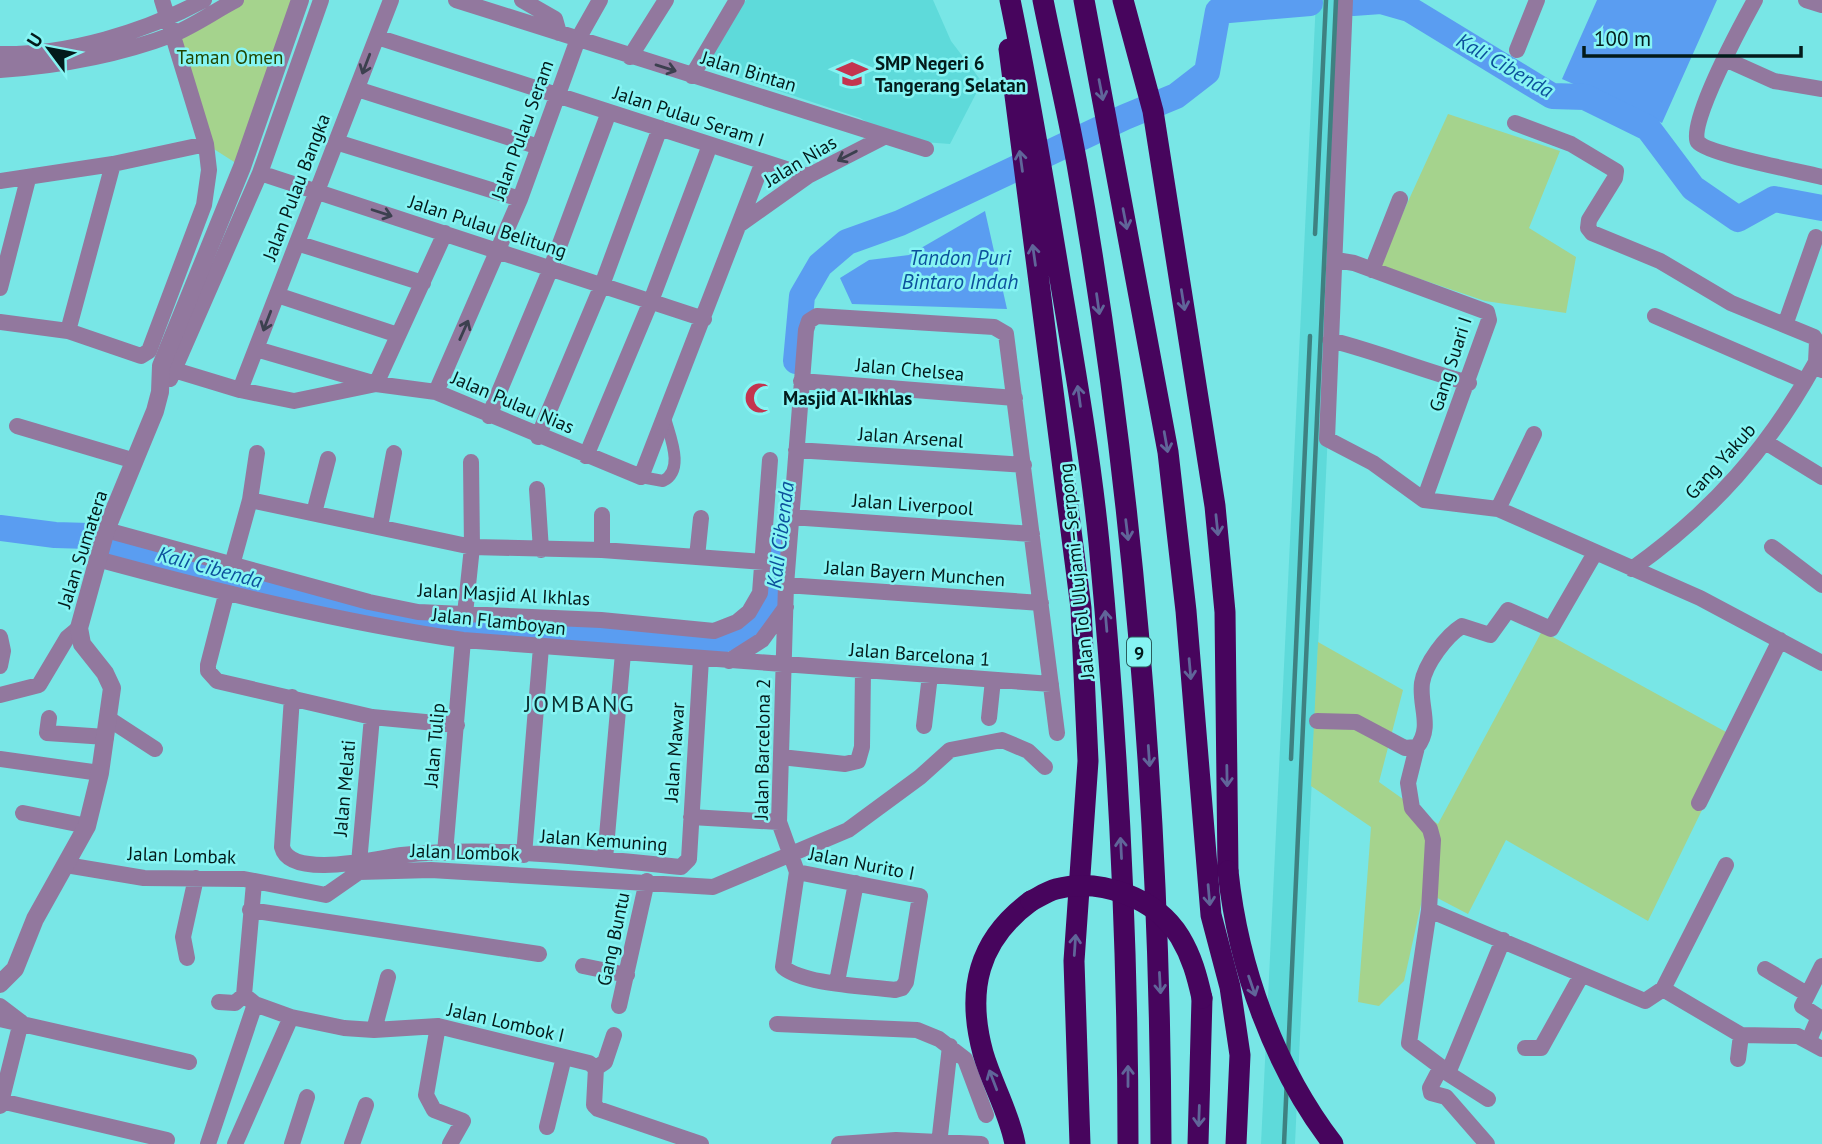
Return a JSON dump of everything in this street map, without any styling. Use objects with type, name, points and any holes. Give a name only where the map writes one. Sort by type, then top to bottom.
[{"type":"highway","points":[[1004,0],[1022,100],[1029,218],[1081,608],[1088,761],[1074,961],[1078,1013],[1080,1144]]},
{"type":"highway","name":"Jalan Tol Ulujami–Serpong","points":[[1010,0],[1022,100],[1044,181],[1076,375],[1099,540],[1117,768],[1128,1010],[1128,1144]]},
{"type":"highway","name":"9","points":[[1043,0],[1077,164],[1114,419],[1149,752],[1161,1008],[1161,1144]]},
{"type":"highway","points":[[1084,0],[1168,452],[1186,611],[1211,915],[1230,987],[1240,1055],[1236,1144]]},
{"type":"highway","points":[[1126,9],[1153,111],[1215,506],[1224,599],[1228,872],[1232,911],[1243,958],[1263,1015],[1284,1063],[1333,1144]]},
{"type":"highway","points":[[1015,1144],[983,1052],[975,1000],[980,964],[993,938],[1013,914],[1055,889],[1084,885],[1109,888],[1133,897],[1159,912],[1178,934],[1193,963],[1202,998],[1198,1144]]},
{"type":"highway","points":[[1078,1013],[1094,1119],[1094,1144]]},
{"type":"street","points":[[0,322],[68,331],[146,356],[204,205],[209,170],[206,144],[162,0]]},
{"type":"street","points":[[0,54],[79,45],[172,26],[204,0]]},
{"type":"street","points":[[0,70],[56,66],[172,26],[236,0]]},
{"type":"street","name":"Jalan Sumatera","points":[[0,984],[15,969],[35,919],[87,826],[108,728],[112,688],[105,673],[82,643],[79,628],[105,533],[135,461],[300,0]]},
{"type":"street","name":"Jalan Sumatera","points":[[167,368],[260,173],[321,0]]},
{"type":"street","name":"Jalan Pulau Bangka","points":[[240,390],[391,0]]},
{"type":"street","name":"Jalan Bintan","points":[[456,0],[926,149]]},
{"type":"street","points":[[522,0],[555,19],[559,33]]},
{"type":"street","name":"Jalan Pulau Seram","points":[[436,392],[520,199],[578,39],[600,0]]},
{"type":"street","points":[[630,57],[666,0]]},
{"type":"street","points":[[692,76],[737,0]]},
{"type":"street","points":[[1345,0],[1327,439],[1373,463],[1424,500],[1498,509],[1700,598],[1780,640],[1819,655]]},
{"type":"street","points":[[1517,50],[1537,0]]},
{"type":"street","points":[[1755,0],[1694,130],[1696,140],[1702,146],[1822,177]]},
{"type":"street","points":[[1806,0],[1822,5]]},
{"type":"street","name":"Jalan Pulau Seram I","points":[[377,37],[808,176]]},
{"type":"street","points":[[1725,59],[1774,81],[1822,89]]},
{"type":"street","points":[[357,89],[539,147]]},
{"type":"street","points":[[489,416],[551,268],[609,112]]},
{"type":"street","points":[[1515,123],[1572,144],[1616,171],[1615,178],[1589,220],[1588,228],[1592,233],[1660,261],[1731,303],[1814,337],[1817,342],[1819,366]]},
{"type":"street","points":[[538,437],[602,285],[660,128]]},
{"type":"street","name":"Jalan Nias","points":[[739,225],[808,176],[886,136]]},
{"type":"street","points":[[336,142],[520,199]]},
{"type":"street","points":[[0,181],[28,179],[113,164],[206,144]]},
{"type":"street","points":[[586,456],[651,301],[710,145]]},
{"type":"street","points":[[640,477],[704,319],[763,162]]},
{"type":"street","points":[[68,331],[113,164]]},
{"type":"street","name":"Jalan Pulau Belitung","points":[[260,173],[704,319]]},
{"type":"street","points":[[0,288],[28,179]]},
{"type":"street","points":[[1372,270],[1400,199]]},
{"type":"street","points":[[256,349],[376,384],[445,233]]},
{"type":"street","points":[[1785,324],[1816,237]]},
{"type":"street","points":[[297,243],[423,283]]},
{"type":"street","name":"Gang Suari I","points":[[1336,260],[1372,270],[1487,312],[1489,320],[1469,383],[1424,500]]},
{"type":"street","points":[[277,295],[398,335]]},
{"type":"street","name":"Jalan Barcelona 2","points":[[797,872],[779,822],[786,585],[801,381],[809,321],[817,316],[994,327],[1006,334],[1015,398]]},
{"type":"street","points":[[1655,316],[1805,381]]},
{"type":"street","points":[[1330,340],[1396,357],[1419,369],[1469,383]]},
{"type":"street","name":"Gang Yakub","points":[[1632,569],[1691,524],[1767,443],[1805,381],[1819,366]]},
{"type":"street","name":"Jalan Pulau Nias","points":[[167,368],[240,390],[301,401],[376,384],[436,392],[586,456],[640,477],[663,481],[673,473],[676,463],[665,418]]},
{"type":"street","name":"Jalan Chelsea","points":[[801,381],[1015,398]]},
{"type":"street","points":[[1015,398],[1057,733]]},
{"type":"street","points":[[17,426],[135,461]]},
{"type":"street","points":[[1498,509],[1534,434]]},
{"type":"street","points":[[1767,443],[1822,477]]},
{"type":"street","name":"Jalan Arsenal","points":[[796,450],[1024,465]]},
{"type":"street","points":[[232,565],[250,499],[257,453]]},
{"type":"street","points":[[380,527],[394,453]]},
{"type":"street","points":[[314,513],[328,459]]},
{"type":"street","name":"Jalan Masjid Al Ikhlas","points":[[105,533],[369,602],[418,612],[722,630],[737,622],[755,604],[760,593],[770,460]]},
{"type":"street","points":[[465,614],[472,547],[471,462]]},
{"type":"street","points":[[537,489],[541,550]]},
{"type":"street","points":[[250,499],[472,547],[602,550],[764,562]]},
{"type":"street","points":[[602,515],[602,550]]},
{"type":"street","name":"Jalan Liverpool","points":[[791,517],[1032,534]]},
{"type":"street","points":[[697,557],[701,518]]},
{"type":"street","points":[[1772,547],[1822,584]]},
{"type":"street","points":[[1488,1099],[1412,1047],[1409,1039],[1429,910],[1433,840],[1430,829],[1412,808],[1408,783],[1421,742],[1422,680],[1450,636],[1462,626],[1490,635],[1508,610],[1551,629],[1595,553]]},
{"type":"street","name":"Jalan Flamboyan","points":[[98,557],[226,594],[378,628],[463,640],[785,666]]},
{"type":"street","name":"Jalan Bayern Munchen","points":[[786,585],[1041,603]]},
{"type":"street","points":[[226,594],[208,664],[211,677],[222,683],[372,717],[457,725]]},
{"type":"street","points":[[729,661],[762,640],[786,607]]},
{"type":"street","points":[[0,695],[39,685],[67,638],[79,628]]},
{"type":"street","points":[[0,637],[4,651],[0,666]]},
{"type":"street","name":"Jalan Tulip","points":[[445,853],[463,640]]},
{"type":"street","points":[[1699,803],[1780,640]]},
{"type":"street","points":[[524,855],[541,647]]},
{"type":"street","points":[[605,859],[623,653]]},
{"type":"street","name":"Jalan Mawar","points":[[690,848],[701,659]]},
{"type":"street","name":"Jalan Barcelona 1","points":[[785,666],[1051,684]]},
{"type":"street","points":[[781,757],[845,764],[858,761],[862,747],[863,670]]},
{"type":"street","points":[[924,726],[930,675]]},
{"type":"street","points":[[989,718],[993,680]]},
{"type":"street","name":"Jalan Kemuning","points":[[292,697],[283,853],[294,861],[329,865],[402,855],[445,853],[605,859],[681,867],[690,859],[690,848]]},
{"type":"street","name":"Jalan Melati","points":[[359,863],[372,717]]},
{"type":"street","points":[[49,718],[47,733],[108,728],[155,749]]},
{"type":"street","points":[[1317,720],[1356,722],[1405,748],[1421,742]]},
{"type":"street","name":"Jalan Lombok","points":[[254,883],[326,895],[359,872],[431,870],[713,887],[848,830],[920,777],[950,750],[1002,740],[1028,751],[1045,768]]},
{"type":"street","points":[[0,759],[100,772]]},
{"type":"street","points":[[23,813],[87,826]]},
{"type":"street","points":[[691,817],[779,822]]},
{"type":"street","name":"Jalan Lombak","points":[[66,865],[144,878],[244,879],[254,883]]},
{"type":"street","points":[[1429,910],[1642,1001],[1656,997],[1663,989],[1726,865]]},
{"type":"street","points":[[797,872],[782,957],[783,967],[791,974],[837,982],[856,883]]},
{"type":"street","name":"Jalan Nurito I","points":[[797,872],[920,895],[906,982],[902,988],[895,990],[837,982]]},
{"type":"street","points":[[187,958],[183,937],[196,878]]},
{"type":"street","name":"Gang Buntu","points":[[620,1006],[647,881]]},
{"type":"street","points":[[208,1144],[249,1000],[250,910],[254,883]]},
{"type":"street","points":[[250,910],[487,949],[539,954]]},
{"type":"street","points":[[1487,1144],[1446,1097],[1430,1092],[1444,1071],[1503,940]]},
{"type":"street","points":[[583,966],[626,975]]},
{"type":"street","points":[[1663,989],[1741,1035],[1798,1036],[1816,1045],[1819,1017],[1802,1006],[1822,967]]},
{"type":"street","points":[[1765,969],[1807,994]]},
{"type":"street","points":[[1525,1048],[1541,1048],[1581,976]]},
{"type":"street","points":[[374,1030],[388,977]]},
{"type":"street","points":[[219,1002],[249,1000]]},
{"type":"street","name":"Jalan Lombok I","points":[[249,1000],[291,1017],[344,1028],[374,1030],[438,1026],[564,1057],[596,1068]]},
{"type":"street","points":[[0,1006],[21,1022]]},
{"type":"street","points":[[234,1144],[291,1017]]},
{"type":"street","points":[[0,1019],[189,1062]]},
{"type":"street","points":[[21,1022],[1,1104],[167,1140]]},
{"type":"street","points":[[777,1024],[917,1030],[950,1046],[965,1059],[986,1115]]},
{"type":"street","points":[[438,1026],[426,1095],[434,1110],[463,1121],[450,1144]]},
{"type":"street","points":[[614,1035],[606,1062],[596,1068],[594,1105],[598,1109],[701,1144]]},
{"type":"street","points":[[1738,1059],[1741,1035]]},
{"type":"street","points":[[940,1142],[950,1046]]},
{"type":"street","points":[[547,1127],[564,1057]]},
{"type":"street","points":[[292,1144],[307,1097]]},
{"type":"street","points":[[352,1144],[366,1105]]},
{"type":"street","points":[[839,1144],[981,1144]]},
{"type":"shaded area","name":"SMP Negeri 6 Tangerang Selatan","points":[[746,0],[933,0],[951,41],[982,82],[950,144],[897,140],[860,118],[704,66]]},
{"type":"shaded area","points":[[1316,0],[1348,0],[1295,1144],[1261,1144]]},
{"type":"green space","name":"Taman Omen","points":[[237,0],[300,0],[242,167],[206,144],[175,33]]},
{"type":"green space","points":[[1448,114],[1560,151],[1529,228],[1576,257],[1566,313],[1485,301],[1379,265]]},
{"type":"green space","points":[[1542,631],[1737,738],[1648,921],[1506,840],[1468,914],[1424,891],[1404,981],[1379,1006],[1358,1002],[1371,827],[1311,786],[1318,642],[1403,690],[1379,782],[1438,824]]},
{"type":"water","points":[[1597,0],[1717,0],[1662,123],[1562,79]]},
{"type":"water","name":"Tandon Puri Bintaro Indah","points":[[985,211],[1007,309],[852,304],[840,278],[869,260],[909,255]]},
{"type":"waterway","name":"Kali Cibenda","points":[[1353,3],[1381,1],[1409,9],[1552,96],[1585,97],[1648,128],[1693,188],[1738,219],[1774,199],[1822,208]]},
{"type":"waterway","name":"Kali Cibenda","points":[[796,361],[802,296],[820,265],[847,242],[900,223],[1125,117],[1176,96],[1207,72],[1218,11],[1310,3]]},
{"type":"waterway","name":"Kali Cibenda","points":[[0,528],[89,536],[204,568],[398,616],[723,640],[751,625],[768,605],[778,580],[782,549]]},
{"type":"railway","points":[[1315,234],[1326,0]]},
{"type":"railway","points":[[1284,1144],[1336,0]]},
{"type":"railway","points":[[1291,759],[1310,336]]},
{"type":"place","name":"SMP Negeri 6 Tangerang Selatan","points":[[852,74]]},
{"type":"place","name":"Masjid Al-Ikhlas","points":[[760,398]]},
{"type":"district","name":"JOMBANG","points":[[580,703]]}]
